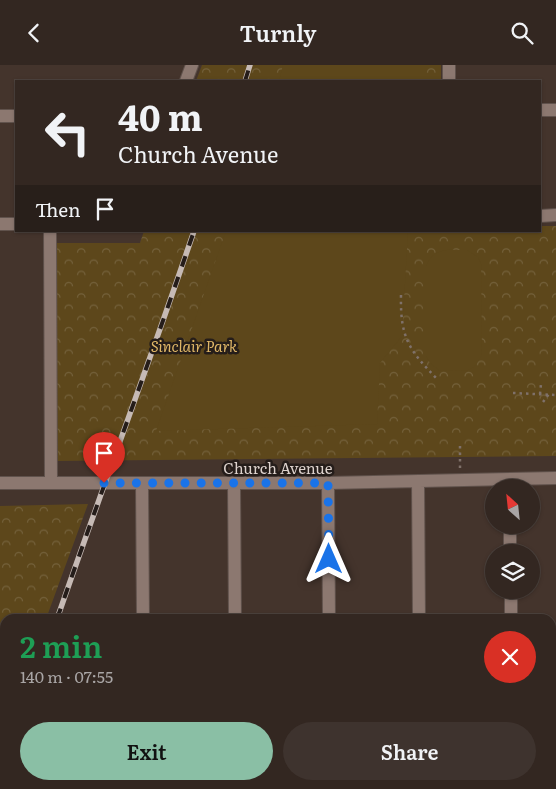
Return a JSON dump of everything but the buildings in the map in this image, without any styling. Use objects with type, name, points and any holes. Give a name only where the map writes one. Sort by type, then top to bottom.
[{"type":"street","points":[[186,80],[192,65]]},
{"type":"street","points":[[449,65],[449,80]]},
{"type":"street","points":[[541,110],[556,110]]},
{"type":"street","points":[[0,116],[15,116]]},
{"type":"street","points":[[541,215],[556,215]]},
{"type":"street","points":[[0,224],[15,224]]},
{"type":"street","points":[[50,232],[51,483]]},
{"type":"street","name":"Church Avenue","points":[[540,480],[556,479]]},
{"type":"street","name":"Church Avenue","points":[[0,483],[328,483],[460,480],[485,482]]},
{"type":"street","points":[[418,481],[419,614]]},
{"type":"street","points":[[142,483],[143,614]]},
{"type":"street","points":[[234,483],[236,614]]},
{"type":"street","points":[[328,483],[329,614]]},
{"type":"street","points":[[511,599],[511,614]]},
{"type":"path","points":[[401,295],[400,317],[411,350],[438,380]]},
{"type":"path","points":[[540,394],[541,384]]},
{"type":"path","points":[[513,393],[556,395]]},
{"type":"path","points":[[543,403],[548,394]]},
{"type":"path","points":[[460,446],[460,480]]},
{"type":"green space","points":[[202,65],[441,65],[441,80],[196,80]]},
{"type":"green space","points":[[283,65],[425,65],[425,80],[279,80]]},
{"type":"green space","name":"Sinclair Park","points":[[541,226],[556,226],[556,456],[55,461],[55,243],[140,243],[144,232],[541,232]]},
{"type":"green space","points":[[226,232],[408,232],[402,336],[380,363],[377,424],[156,431]]},
{"type":"green space","points":[[467,250],[478,257],[481,264],[482,355],[474,367],[468,370],[440,371],[430,363],[426,356],[426,266],[438,252]]},
{"type":"green space","points":[[88,504],[48,614],[0,614],[0,506]]},
{"type":"railway","points":[[245,80],[250,65]]},
{"type":"railway","points":[[59,614],[194,232]]},
{"type":"route","points":[[104,483],[328,483],[329,559]]}]
